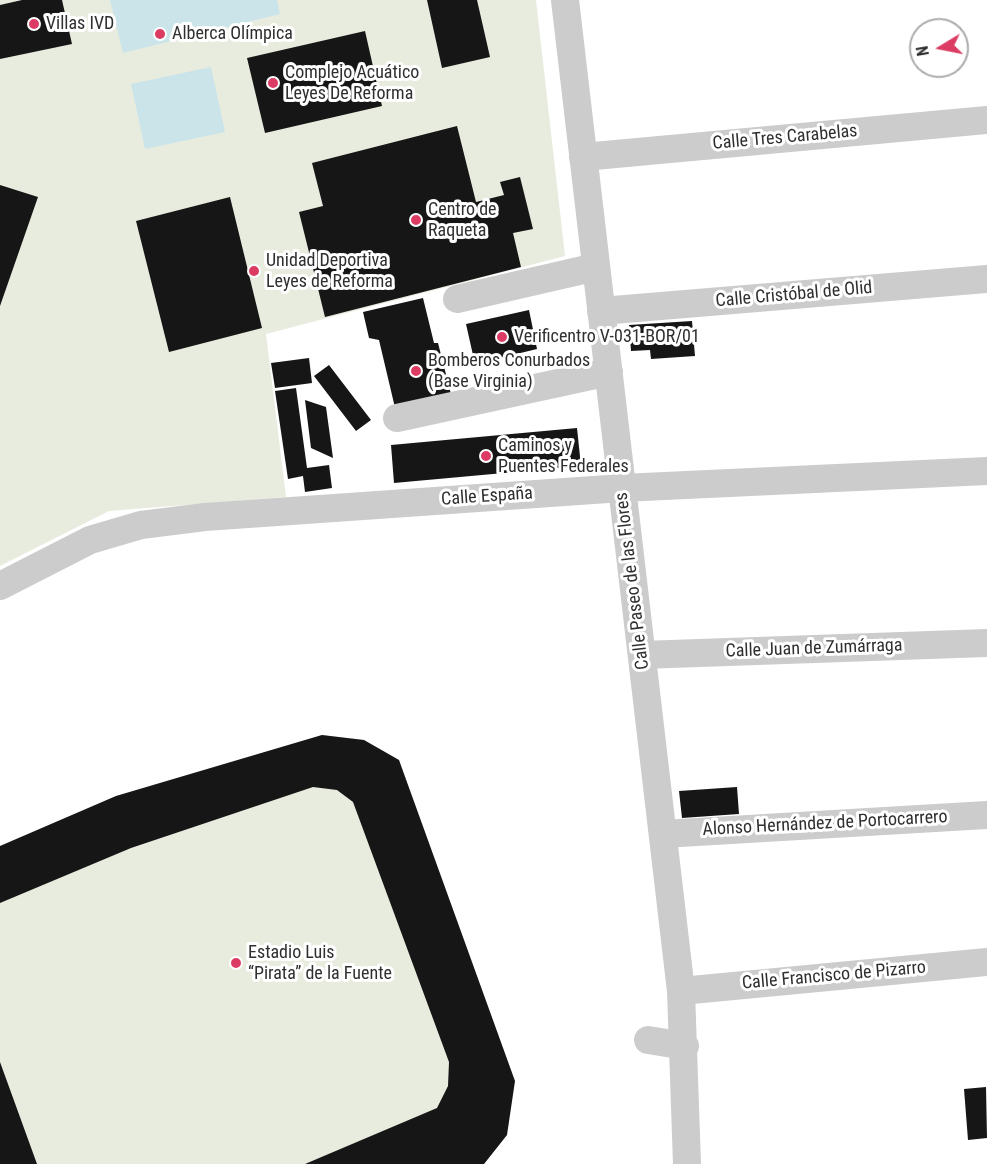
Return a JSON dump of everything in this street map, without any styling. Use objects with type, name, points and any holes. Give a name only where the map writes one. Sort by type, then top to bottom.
[{"type":"street","name":"Calle Paseo de las Flores","points":[[565,0],[681,991],[685,1046],[687,1164]]},
{"type":"street","name":"Calle Tres Carabelas","points":[[583,157],[987,120]]},
{"type":"street","points":[[457,299],[596,267]]},
{"type":"street","name":"Calle Cristóbal de Olid","points":[[601,311],[987,279]]},
{"type":"street","points":[[397,418],[609,372]]},
{"type":"street","name":"Calle España","points":[[0,585],[90,540],[141,525],[205,517],[622,488],[987,471]]},
{"type":"street","name":"Calle Juan de Zumárraga","points":[[642,655],[987,643]]},
{"type":"street","name":"Alonso Hernández de Portocarrero","points":[[663,834],[987,815]]},
{"type":"street","name":"Calle Francisco de Pizarro","points":[[681,991],[987,962]]},
{"type":"street","points":[[648,1040],[685,1046]]},
{"type":"shaded area","name":"Unidad Deportiva Leyes de Reforma","points":[[0,0],[536,0],[565,256],[266,334],[286,497],[109,511],[0,566]]},
{"type":"shaded area","name":"Estadio Luis “Pirata” de la Fuente","points":[[322,735],[364,740],[399,760],[507,1135],[484,1164],[0,1164],[0,846],[116,796]]},
{"type":"water","name":"Alberca Olímpica","points":[[110,0],[277,0],[280,14],[123,53]]},
{"type":"water","points":[[211,67],[225,132],[145,149],[131,84]]},
{"type":"building","name":"Villas IVD","points":[[22,0],[62,0],[72,44],[0,59],[0,5]]},
{"type":"building","points":[[427,0],[477,0],[490,57],[442,68]]},
{"type":"building","points":[[365,31],[382,106],[265,133],[247,58]]},
{"type":"building","name":"Centro de Raqueta","points":[[457,126],[476,202],[504,195],[500,182],[520,177],[533,229],[513,233],[521,267],[325,317],[299,212],[323,206],[312,163]]},
{"type":"building","points":[[0,185],[38,197],[0,306]]},
{"type":"building","points":[[230,197],[262,328],[169,352],[136,221]]},
{"type":"building","name":"Bomberos Conurbados (Base Virginia)","points":[[423,298],[434,343],[438,343],[452,398],[396,412],[379,340],[369,338],[363,312]]},
{"type":"building","name":"Verificentro V-031-BOR/01","points":[[529,310],[537,349],[475,364],[466,324]]},
{"type":"building","points":[[692,321],[695,356],[651,359],[650,350],[631,351],[629,325]]},
{"type":"building","points":[[309,358],[312,383],[275,388],[271,363]]},
{"type":"building","points":[[329,365],[371,420],[356,431],[314,376]]},
{"type":"building","points":[[296,388],[307,468],[329,465],[332,488],[305,492],[303,476],[288,479],[275,391]]},
{"type":"building","points":[[305,400],[326,407],[333,458],[311,448]]},
{"type":"building","name":"Caminos y Puentes Federales","points":[[577,428],[581,466],[394,483],[391,445]]},
{"type":"building","points":[[322,735],[364,740],[399,760],[515,1081],[507,1135],[484,1164],[305,1164],[437,1108],[448,1086],[449,1062],[353,802],[337,790],[313,787],[131,848],[0,903],[0,846],[116,796]]},
{"type":"building","points":[[737,787],[739,814],[682,818],[679,791]]},
{"type":"building","points":[[0,1062],[37,1164],[0,1164]]},
{"type":"building","points":[[986,1087],[987,1138],[968,1140],[964,1089]]},
{"type":"place","name":"Villas IVD","points":[[34,24]]},
{"type":"place","name":"Alberca Olímpica","points":[[160,34]]},
{"type":"place","name":"Complejo Acuático Leyes De Reforma","points":[[273,83]]},
{"type":"place","name":"Centro de Raqueta","points":[[416,220]]},
{"type":"place","name":"Unidad Deportiva Leyes de Reforma","points":[[254,271]]},
{"type":"place","name":"Verificentro V-031-BOR/01","points":[[502,337]]},
{"type":"place","name":"Bomberos Conurbados (Base Virginia)","points":[[416,371]]},
{"type":"place","name":"Caminos y Puentes Federales","points":[[486,456]]},
{"type":"place","name":"Estadio Luis “Pirata” de la Fuente","points":[[236,963]]}]
